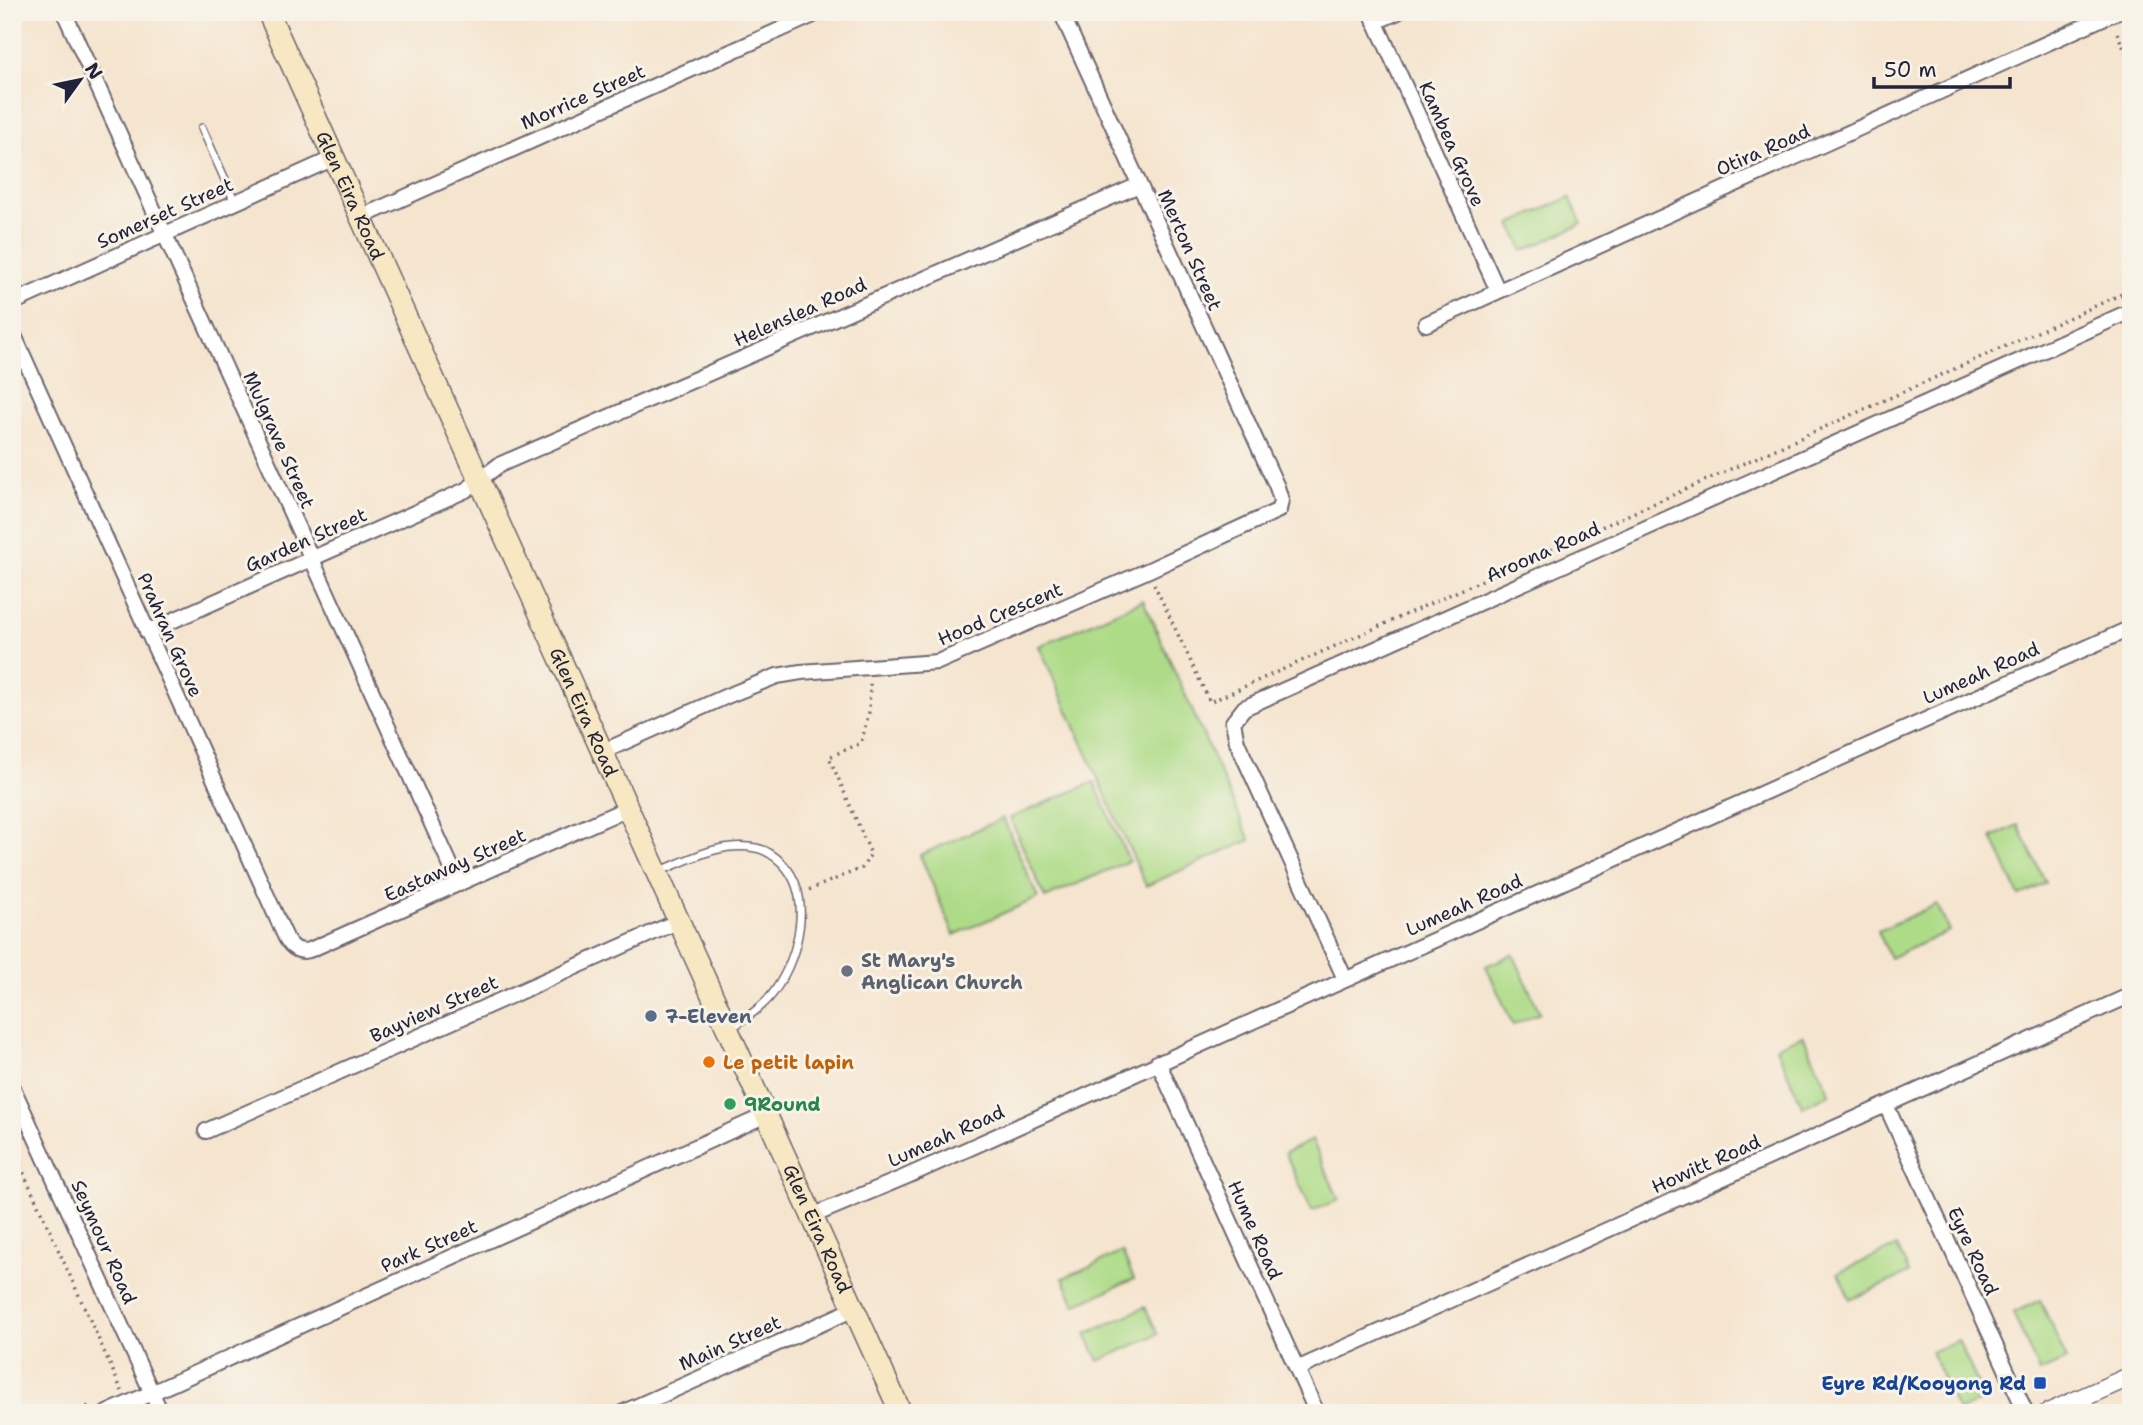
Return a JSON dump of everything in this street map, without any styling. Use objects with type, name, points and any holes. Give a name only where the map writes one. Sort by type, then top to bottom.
[{"type":"main road","name":"Glen Eira Road","points":[[268,12],[901,1413]]},
{"type":"street","name":"Mulgrave Street","points":[[64,12],[459,884]]},
{"type":"street","name":"Morrice Street","points":[[361,217],[820,12]]},
{"type":"street","name":"Merton Street","points":[[1061,12],[1277,487],[1281,505]]},
{"type":"street","points":[[1373,17],[1398,12]]},
{"type":"street","name":"Otira Road","points":[[1426,324],[2116,12]]},
{"type":"street","name":"Kambea Grove","points":[[1373,17],[1498,291]]},
{"type":"street","name":"Somerset Street","points":[[12,303],[334,158]]},
{"type":"street","name":"Helenslea Road","points":[[479,479],[499,465],[1139,185]]},
{"type":"street","name":"Aroona Road","points":[[1345,979],[1237,742],[1233,722],[1244,708],[2131,311]]},
{"type":"street","name":"Prahran Grove","points":[[12,331],[286,938],[289,944],[298,950]]},
{"type":"street","name":"Garden Street","points":[[147,632],[466,490],[479,479]]},
{"type":"street","name":"Hood Crescent","points":[[602,752],[777,676],[801,671],[938,662],[1149,570],[1269,515],[1279,510],[1281,505]]},
{"type":"street","name":"Lumeah Road","points":[[812,1216],[2131,628]]},
{"type":"street","name":"Eastaway Street","points":[[298,950],[312,949],[628,808]]},
{"type":"street","name":"Bayview Street","points":[[206,1131],[679,921]]},
{"type":"street","name":"Howitt Road","points":[[1297,1368],[2131,995]]},
{"type":"street","name":"Hume Road","points":[[1158,1062],[1317,1413]]},
{"type":"street","name":"Seymour Road","points":[[12,1086],[160,1413]]},
{"type":"street","name":"Eyre Road","points":[[1886,1105],[2026,1413]]},
{"type":"street","name":"Park Street","points":[[103,1407],[152,1393],[766,1115]]},
{"type":"street","name":"Main Street","points":[[622,1413],[854,1309]]},
{"type":"street","points":[[2048,1413],[2131,1376]]},
{"type":"lane","points":[[201,128],[235,203]]},
{"type":"lane","points":[[657,872],[708,851],[725,847],[757,848],[769,852],[786,868],[799,894],[795,944],[782,978],[763,1004],[728,1030]]},
{"type":"path","points":[[2117,33],[2131,64]]},
{"type":"path","points":[[1149,570],[1210,702],[2131,290]]},
{"type":"path","points":[[799,894],[862,868],[872,854],[829,757],[861,743],[869,712],[871,667]]},
{"type":"path","points":[[12,1147],[122,1391]]},
{"type":"path","points":[[74,1413],[103,1407]]},
{"type":"green space","points":[[1570,197],[1582,224],[1523,251],[1511,224]]},
{"type":"green space","points":[[1143,600],[1250,840],[1146,886],[1039,646]]},
{"type":"green space","points":[[1094,782],[1129,861],[1045,898],[1010,818]]},
{"type":"green space","points":[[1003,818],[1038,898],[954,935],[920,855]]},
{"type":"green space","points":[[2018,825],[2046,883],[2019,896],[1992,837]]},
{"type":"green space","points":[[1937,904],[1949,931],[1890,958],[1878,931]]},
{"type":"green space","points":[[1513,954],[1540,1013],[1513,1025],[1486,966]]},
{"type":"green space","points":[[1803,1035],[1830,1094],[1803,1107],[1776,1047]]},
{"type":"green space","points":[[1312,1140],[1339,1200],[1312,1211],[1285,1153]]},
{"type":"green space","points":[[1897,1246],[1909,1273],[1850,1300],[1838,1273]]},
{"type":"green space","points":[[1122,1252],[1134,1279],[1075,1305],[1063,1278]]},
{"type":"green space","points":[[2040,1300],[2067,1360],[2039,1372],[2013,1313]]},
{"type":"green space","points":[[1145,1307],[1158,1334],[1099,1361],[1086,1334]]},
{"type":"green space","points":[[1958,1340],[1985,1399],[1958,1411],[1931,1352]]},
{"type":"place","name":"St Mary's Anglican Church","points":[[847,971]]},
{"type":"place","name":"7-Eleven","points":[[651,1016]]},
{"type":"place","name":"Le petit lapin","points":[[709,1062]]},
{"type":"place","name":"9Round","points":[[730,1104]]},
{"type":"place","name":"Eyre Rd/Kooyong Rd","points":[[2040,1383]]}]
